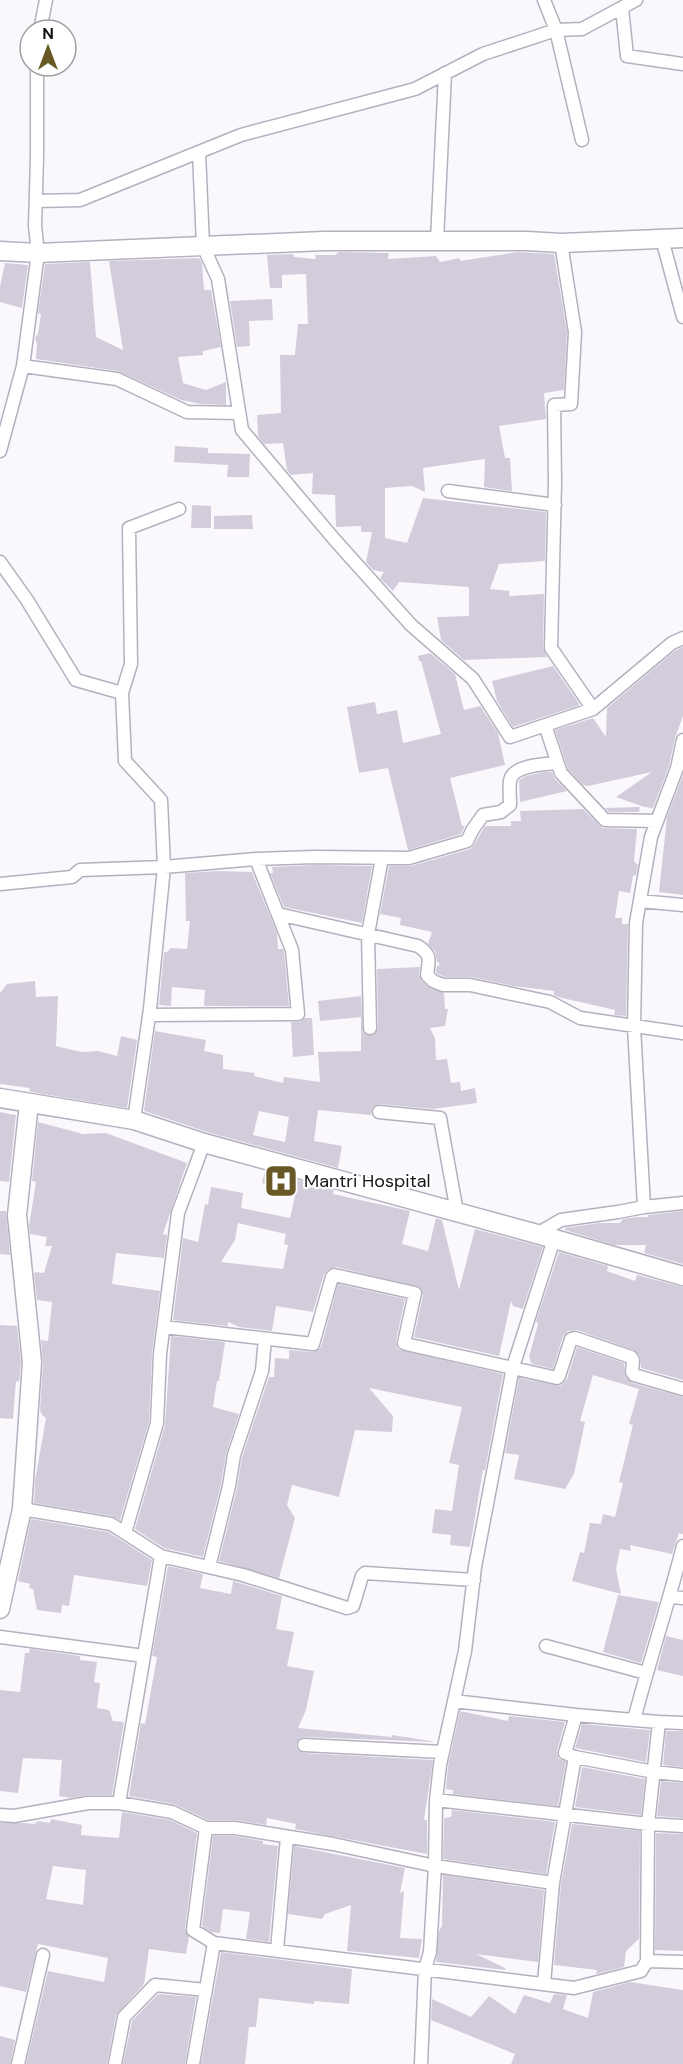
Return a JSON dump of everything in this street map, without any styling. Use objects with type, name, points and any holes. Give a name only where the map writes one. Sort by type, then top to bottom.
[{"type":"street","points":[[42,18],[45,0]]},
{"type":"street","points":[[544,0],[556,30],[582,140]]},
{"type":"street","points":[[36,201],[80,200],[241,135],[415,88],[483,54],[556,30],[582,29],[636,0]]},
{"type":"street","points":[[622,8],[627,56],[683,64]]},
{"type":"street","points":[[437,240],[445,73]]},
{"type":"street","points":[[0,450],[23,366],[38,253],[35,226],[37,78]]},
{"type":"street","points":[[199,152],[203,246],[218,279],[242,430],[334,539],[411,625],[472,679],[510,737],[593,709],[672,643],[683,638]]},
{"type":"street","points":[[0,251],[38,253],[324,240],[527,240],[561,243],[683,238]]},
{"type":"street","points":[[662,239],[683,317]]},
{"type":"street","points":[[561,243],[575,332],[571,404],[554,405],[555,505],[551,648],[593,709]]},
{"type":"street","points":[[23,366],[117,379],[187,412],[239,413]]},
{"type":"street","points":[[448,490],[555,505]]},
{"type":"street","points":[[134,1120],[149,1015],[164,867],[161,800],[124,761],[122,693],[131,664],[129,528],[179,509]]},
{"type":"street","points":[[0,562],[27,600],[76,680],[122,693]]},
{"type":"street","points":[[545,725],[561,773],[605,820],[657,821]]},
{"type":"street","points":[[644,1207],[634,1027],[636,923],[651,837],[677,768],[683,740]]},
{"type":"street","points":[[0,884],[72,877],[80,870],[164,867],[256,859],[414,857],[467,841],[472,829],[483,815],[501,812],[510,805],[512,774],[535,765],[557,763]]},
{"type":"street","points":[[370,1028],[368,934],[382,858]]},
{"type":"street","points":[[149,1015],[298,1014],[292,950],[256,859]]},
{"type":"street","points":[[640,901],[683,905]]},
{"type":"street","points":[[278,914],[418,946],[426,951],[429,960],[427,975],[433,981],[443,985],[470,985],[550,1002],[580,1018],[683,1033]]},
{"type":"street","points":[[0,1098],[134,1120],[204,1143],[683,1276]]},
{"type":"street","points":[[0,1608],[7,1545],[22,1509],[32,1362],[17,1215],[29,1103]]},
{"type":"street","points":[[379,1112],[440,1118],[457,1212]]},
{"type":"street","points":[[124,1533],[157,1424],[160,1354],[178,1213],[204,1143]]},
{"type":"street","points":[[421,2064],[425,1969],[430,1952],[435,1866],[436,1800],[443,1752],[465,1651],[474,1580],[513,1367],[545,1236],[561,1220],[683,1203]]},
{"type":"street","points":[[164,1327],[314,1344],[334,1275],[415,1293],[405,1344],[558,1378],[571,1339],[575,1338],[631,1357],[634,1375],[683,1389]]},
{"type":"street","points":[[209,1567],[229,1486],[234,1455],[262,1371],[265,1339]]},
{"type":"street","points":[[22,1509],[111,1524],[161,1556],[243,1575],[347,1608],[353,1606],[365,1573],[474,1580]]},
{"type":"street","points":[[634,1720],[646,1673],[677,1598],[683,1546]]},
{"type":"street","points":[[119,1803],[161,1556]]},
{"type":"street","points":[[0,1637],[144,1656]]},
{"type":"street","points":[[546,1647],[646,1673]]},
{"type":"street","points":[[454,1701],[576,1715],[683,1723]]},
{"type":"street","points":[[576,1715],[566,1753],[575,1757],[654,1772],[683,1775]]},
{"type":"street","points":[[206,1828],[193,1930],[214,1943],[574,1988],[641,1971],[647,1961],[648,1824],[659,1722]]},
{"type":"street","points":[[304,1744],[443,1752]]},
{"type":"street","points":[[543,1983],[554,1883],[575,1757]]},
{"type":"street","points":[[436,1800],[683,1826]]},
{"type":"street","points":[[0,1815],[14,1816],[88,1803],[119,1803],[172,1812],[206,1828],[235,1827],[333,1844],[435,1866],[554,1883]]},
{"type":"street","points":[[278,1950],[287,1837]]},
{"type":"street","points":[[193,2064],[214,1943]]},
{"type":"street","points":[[18,2064],[43,1955]]},
{"type":"street","points":[[647,1961],[683,1962]]},
{"type":"street","points":[[115,2064],[124,2017],[155,1985],[206,1990]]},
{"type":"building","points":[[339,252],[389,253],[388,259],[436,256],[440,262],[518,252],[554,254],[567,332],[564,390],[544,393],[546,419],[499,426],[505,458],[510,458],[512,491],[484,487],[485,459],[423,468],[425,492],[412,486],[385,488],[385,538],[407,543],[423,498],[546,512],[545,561],[499,564],[490,589],[510,591],[509,596],[544,594],[543,648],[547,657],[464,660],[441,640],[437,617],[469,616],[469,587],[399,582],[393,591],[380,578],[384,572],[373,570],[366,562],[372,532],[361,532],[361,526],[336,527],[335,495],[312,494],[313,473],[291,475],[287,470],[283,443],[264,444],[258,436],[257,415],[281,413],[280,355],[295,355],[298,324],[308,324],[306,274],[282,275],[282,288],[270,288],[267,255],[293,254],[294,257],[316,259],[315,255],[335,255]]},
{"type":"building","points":[[199,258],[202,263],[204,290],[211,290],[221,347],[203,351],[203,355],[178,357],[183,383],[206,390],[226,382],[226,405],[181,400],[118,371],[36,359],[35,338],[38,334],[41,314],[38,313],[45,264],[90,262],[96,337],[123,350],[109,261]]},
{"type":"building","points":[[5,263],[28,265],[22,308],[0,302],[0,287]]},
{"type":"building","points":[[272,299],[273,320],[249,321],[250,346],[237,347],[230,301]]},
{"type":"building","points":[[175,446],[208,448],[208,453],[250,454],[249,477],[227,477],[228,465],[174,462]]},
{"type":"building","points":[[192,505],[211,506],[211,528],[191,528]]},
{"type":"building","points":[[252,515],[253,529],[214,529],[214,516]]},
{"type":"building","points":[[683,647],[683,716],[669,766],[653,808],[616,797],[652,772],[588,786],[583,785],[568,769],[555,730],[593,718],[606,737],[607,708],[676,650]]},
{"type":"building","points":[[430,653],[455,674],[464,710],[480,706],[498,733],[505,765],[450,778],[462,826],[465,826],[461,834],[408,850],[388,768],[359,773],[347,707],[375,702],[377,714],[397,710],[403,743],[441,734],[418,656]]},
{"type":"building","points":[[553,666],[580,705],[513,727],[497,701],[492,681]]},
{"type":"building","points":[[544,772],[552,772],[555,779],[567,791],[520,802],[519,780]]},
{"type":"building","points":[[683,775],[683,895],[659,892],[667,817]]},
{"type":"building","points":[[640,807],[639,812],[609,812],[605,808]]},
{"type":"building","points":[[583,809],[602,828],[637,829],[634,861],[638,865],[636,875],[633,876],[630,893],[619,891],[615,918],[622,918],[622,924],[628,924],[626,1016],[614,1015],[615,1010],[558,997],[554,995],[554,991],[513,986],[471,977],[445,977],[436,972],[437,966],[440,965],[435,951],[428,944],[432,932],[400,925],[401,918],[380,914],[389,866],[411,866],[470,849],[485,826],[511,826],[511,821],[521,821],[520,811]]},
{"type":"building","points":[[372,866],[362,923],[284,907],[270,873],[273,873],[272,867]]},
{"type":"building","points":[[252,872],[277,933],[278,949],[283,949],[284,952],[289,1006],[204,1006],[205,990],[172,987],[171,1006],[159,1005],[164,952],[171,948],[187,949],[190,921],[186,921],[185,873]]},
{"type":"building","points":[[420,967],[421,980],[430,988],[444,993],[445,1009],[448,1009],[445,1026],[430,1028],[435,1038],[436,1060],[447,1059],[451,1083],[460,1082],[461,1091],[475,1088],[477,1103],[433,1109],[379,1104],[372,1108],[371,1115],[318,1110],[314,1141],[342,1146],[338,1168],[207,1132],[144,1111],[155,1031],[206,1040],[204,1051],[223,1055],[223,1069],[255,1073],[254,1076],[283,1083],[284,1077],[320,1082],[318,1052],[361,1051],[361,1017],[320,1021],[318,1001],[361,996],[363,1032],[367,1035],[374,1035],[378,1028],[377,969]],"holes":[[[259,1111],[289,1117],[285,1142],[253,1135]]]},
{"type":"building","points":[[35,981],[36,997],[58,996],[56,1046],[81,1052],[98,1051],[117,1056],[121,1036],[137,1040],[127,1108],[37,1093],[29,1091],[30,1088],[0,1084],[0,993],[7,984]]},
{"type":"building","points":[[305,1018],[312,1018],[314,1055],[293,1057],[291,1022],[299,1022]]},
{"type":"building","points":[[0,1112],[16,1115],[9,1182],[0,1181]]},
{"type":"building","points":[[38,1122],[83,1134],[106,1133],[187,1163],[163,1234],[167,1235],[164,1258],[116,1253],[112,1284],[160,1291],[152,1353],[149,1422],[120,1520],[112,1516],[34,1503],[35,1481],[46,1418],[40,1410],[43,1363],[41,1340],[48,1341],[52,1302],[37,1300],[34,1274],[35,1272],[44,1273],[52,1246],[45,1246],[47,1237],[30,1234],[29,1226],[36,1182],[32,1181]]},
{"type":"building","points":[[265,1171],[334,1190],[333,1194],[410,1211],[402,1244],[428,1251],[436,1218],[442,1220],[459,1290],[475,1229],[543,1247],[523,1309],[513,1306],[511,1301],[499,1356],[414,1337],[423,1295],[420,1287],[336,1267],[324,1274],[313,1312],[276,1306],[272,1331],[239,1327],[228,1322],[228,1326],[173,1320],[183,1238],[198,1242],[205,1204],[208,1205],[211,1187],[243,1193],[241,1208],[290,1218],[296,1192],[262,1183]],"holes":[[[238,1223],[286,1234],[284,1244],[288,1245],[283,1269],[221,1262],[235,1240]]]},
{"type":"building","points":[[0,1211],[6,1211],[10,1255],[0,1254]]},
{"type":"building","points":[[683,1211],[683,1264],[644,1253],[646,1245],[614,1245],[565,1230],[565,1228],[599,1223],[620,1223],[623,1219]]},
{"type":"building","points":[[559,1252],[608,1266],[607,1271],[635,1281],[637,1275],[683,1287],[683,1380],[641,1368],[640,1356],[634,1350],[577,1330],[568,1331],[563,1336],[553,1369],[532,1364],[529,1357],[538,1324],[536,1321]]},
{"type":"building","points":[[338,1284],[405,1299],[396,1341],[397,1348],[400,1350],[503,1374],[470,1547],[450,1545],[451,1535],[432,1533],[435,1509],[452,1511],[459,1465],[449,1463],[462,1407],[369,1388],[393,1416],[392,1432],[355,1430],[339,1497],[292,1485],[287,1505],[295,1518],[279,1578],[219,1561],[237,1488],[242,1457],[269,1377],[274,1377],[275,1358],[289,1359],[289,1350],[313,1352],[321,1347]]},
{"type":"building","points":[[0,1325],[17,1326],[21,1362],[19,1382],[16,1381],[13,1419],[0,1418]]},
{"type":"building","points":[[171,1336],[225,1342],[213,1407],[239,1414],[226,1454],[203,1557],[164,1548],[135,1529],[165,1425]]},
{"type":"building","points":[[577,1347],[624,1363],[625,1376],[632,1383],[683,1397],[683,1534],[679,1533],[672,1554],[630,1545],[631,1551],[620,1549],[616,1569],[621,1594],[572,1581],[580,1552],[584,1553],[590,1523],[601,1524],[603,1514],[615,1517],[623,1483],[619,1482],[633,1425],[629,1424],[639,1389],[593,1375],[580,1421],[585,1422],[574,1474],[565,1489],[514,1479],[519,1455],[505,1453],[519,1378],[560,1386],[567,1379]]},
{"type":"building","points":[[31,1519],[108,1532],[152,1560],[147,1586],[74,1575],[69,1606],[62,1605],[61,1613],[37,1610],[33,1589],[29,1588],[30,1584],[18,1581]]},
{"type":"building","points":[[168,1566],[203,1574],[200,1588],[231,1594],[233,1581],[282,1596],[276,1629],[294,1632],[287,1666],[314,1671],[306,1710],[298,1728],[392,1737],[392,1735],[437,1742],[304,1737],[300,1738],[296,1744],[297,1749],[304,1753],[433,1760],[424,1820],[427,1820],[427,1854],[295,1829],[296,1824],[267,1818],[266,1825],[236,1820],[208,1820],[174,1804],[129,1796],[141,1723],[145,1724],[157,1657],[152,1656]]},
{"type":"building","points":[[618,1595],[659,1602],[641,1663],[603,1652]]},
{"type":"building","points":[[666,1636],[683,1640],[683,1676],[657,1670]]},
{"type":"building","points":[[30,1649],[80,1656],[80,1660],[97,1662],[94,1682],[100,1683],[97,1708],[109,1710],[113,1721],[124,1722],[112,1795],[71,1798],[59,1796],[62,1760],[23,1758],[18,1793],[0,1791],[0,1690],[20,1692],[25,1653],[29,1653]]},
{"type":"building","points":[[460,1711],[508,1721],[509,1716],[565,1722],[557,1751],[558,1758],[566,1762],[558,1806],[453,1794],[453,1790],[446,1789],[448,1766]]},
{"type":"building","points":[[582,1724],[650,1730],[646,1762],[575,1748]]},
{"type":"building","points":[[666,1731],[683,1731],[683,1767],[663,1765]]},
{"type":"building","points":[[582,1767],[645,1779],[641,1815],[575,1807]]},
{"type":"building","points":[[661,1781],[683,1783],[683,1818],[657,1816]]},
{"type":"building","points":[[452,1810],[555,1822],[546,1874],[443,1859],[444,1818],[451,1817]]},
{"type":"building","points":[[122,1812],[170,1820],[197,1833],[185,1929],[189,1937],[186,1954],[149,1949],[144,1984],[116,2015],[107,2064],[26,2064],[48,1971],[104,1982],[108,1958],[38,1944],[26,1992],[0,1986],[0,1823],[34,1824],[38,1821],[50,1823],[51,1819],[82,1825],[81,1835],[119,1838]],"holes":[[[53,1866],[86,1870],[83,1905],[46,1899]]]},
{"type":"building","points":[[572,1824],[640,1831],[639,1939],[626,1951],[624,1967],[596,1974],[597,1970],[554,1965],[561,1884]]},
{"type":"building","points":[[656,1833],[683,1834],[683,1951],[655,1950]]},
{"type":"building","points":[[213,1836],[234,1836],[278,1846],[269,1942],[246,1939],[250,1912],[223,1909],[220,1933],[211,1932],[202,1926]]},
{"type":"building","points":[[294,1846],[405,1868],[400,1893],[404,1891],[400,1938],[422,1939],[419,1958],[347,1951],[351,1905],[325,1914],[322,1919],[288,1914]]},
{"type":"building","points":[[443,1875],[544,1890],[538,1962],[476,1954],[505,1970],[436,1962],[439,1932],[442,1925]]},
{"type":"building","points":[[221,1952],[352,1969],[349,2004],[314,2001],[314,2004],[259,1998],[256,2027],[249,2027],[245,2064],[201,2064]]},
{"type":"building","points":[[630,1982],[683,1990],[683,2064],[511,2064],[515,2054],[431,2020],[432,1999],[471,2017],[489,1996],[515,2014],[524,1995],[550,2003],[554,1994],[567,1995],[563,2009],[588,2018],[593,1992]]},
{"type":"building","points":[[158,1994],[196,1997],[185,2064],[123,2064],[132,2021]]},
{"type":"building","points":[[0,2036],[15,2040],[10,2064],[0,2064]]},
{"type":"place","name":"Mantri Hospital","points":[[281,1181]]}]
